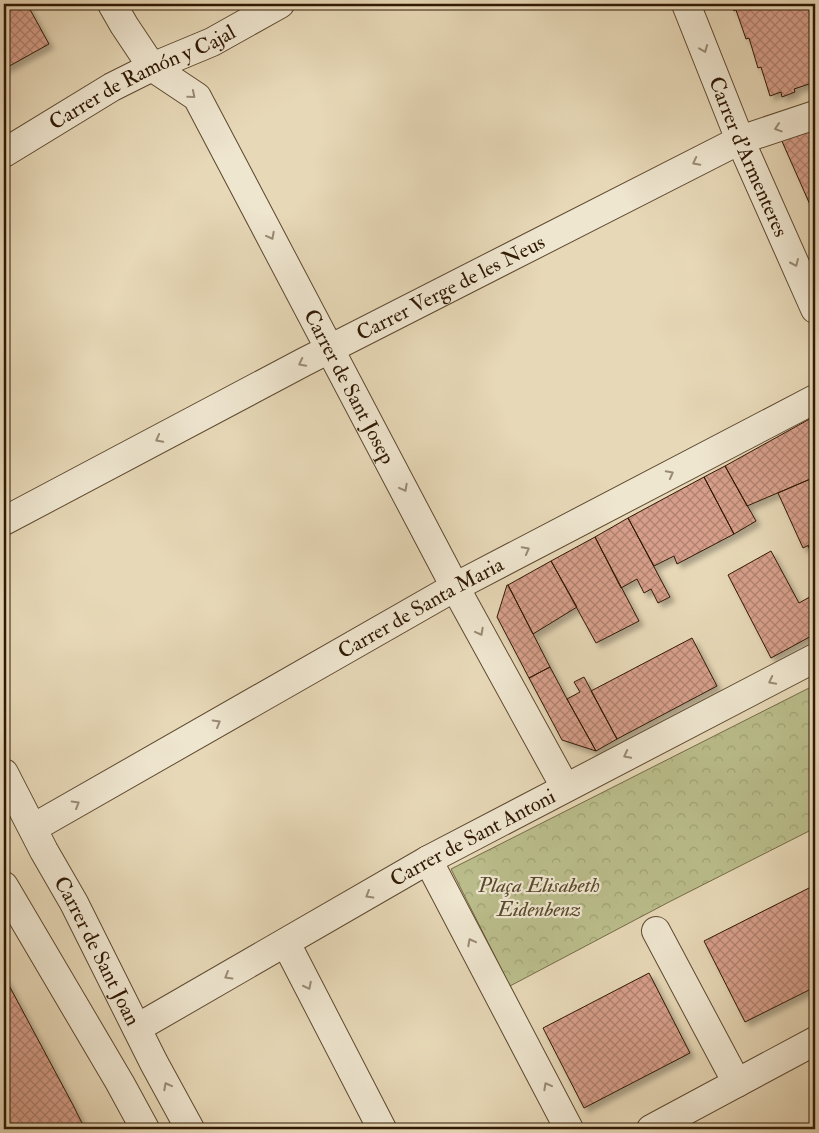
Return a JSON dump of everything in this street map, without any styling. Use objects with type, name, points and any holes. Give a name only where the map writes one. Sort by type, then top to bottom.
[{"type":"street","name":"Carrer de Sant Josep","points":[[112,4],[152,66],[197,97],[456,587],[565,787]]},
{"type":"street","name":"Carrer de Ramón y Cajal","points":[[4,154],[112,87],[152,66],[212,42],[280,4]]},
{"type":"street","name":"Carrer d'Armenteres","points":[[686,4],[740,140],[815,308]]},
{"type":"street","name":"Carrer Verge de les Neus","points":[[4,521],[331,350],[740,140],[815,115]]},
{"type":"street","name":"Carrer de Santa Maria","points":[[34,828],[456,587],[815,398]]},
{"type":"street","name":"Carrer de Sant Antoni","points":[[137,1028],[428,860],[815,658]]},
{"type":"street","name":"Carrer de Sant Joan","points":[[4,773],[34,828],[44,851],[74,903],[190,1129]]},
{"type":"street","points":[[428,860],[569,1129]]},
{"type":"street","name":"Carrer de Sant Joan","points":[[4,886],[145,1129]]},
{"type":"street","points":[[656,932],[736,1083]]},
{"type":"street","points":[[286,943],[382,1129]]},
{"type":"street","points":[[651,1129],[815,1042]]},
{"type":"green space","name":"Plaça Elisabeth Eidenbenz","points":[[815,685],[815,828],[510,986],[451,869]]},
{"type":"building","points":[[4,4],[27,4],[49,44],[4,69]]},
{"type":"building","points":[[732,4],[815,4],[815,82],[794,89],[795,92],[782,97],[781,92],[770,96],[761,67],[758,68],[749,38],[746,39]]},
{"type":"building","points":[[815,129],[815,216],[781,139]]},
{"type":"building","points":[[815,416],[815,477],[747,506],[725,466]]},
{"type":"building","points":[[725,466],[756,521],[734,534],[704,477]]},
{"type":"building","points":[[704,477],[734,534],[677,564],[674,556],[654,566],[628,518]]},
{"type":"building","points":[[815,477],[815,542],[803,548],[778,493]]},
{"type":"building","points":[[628,518],[670,597],[658,603],[651,589],[644,593],[637,579],[621,588],[595,537]]},
{"type":"building","points":[[595,537],[639,621],[596,643],[551,561]]},
{"type":"building","points":[[815,542],[815,560],[808,546]]},
{"type":"building","points":[[771,551],[799,603],[815,594],[815,634],[771,658],[728,575]]},
{"type":"building","points":[[551,561],[577,607],[533,634],[508,585]]},
{"type":"building","points":[[507,585],[550,667],[529,678],[497,617]]},
{"type":"building","points":[[692,638],[717,686],[617,739],[591,691]]},
{"type":"building","points":[[550,667],[596,751],[562,740],[529,678]]},
{"type":"building","points":[[584,677],[617,739],[596,751],[567,699],[580,692],[574,682]]},
{"type":"building","points":[[815,885],[815,987],[745,1022],[704,941]]},
{"type":"building","points":[[649,973],[690,1053],[584,1108],[543,1028]]},
{"type":"building","points":[[4,976],[85,1129],[9,1129],[4,1119]]}]
